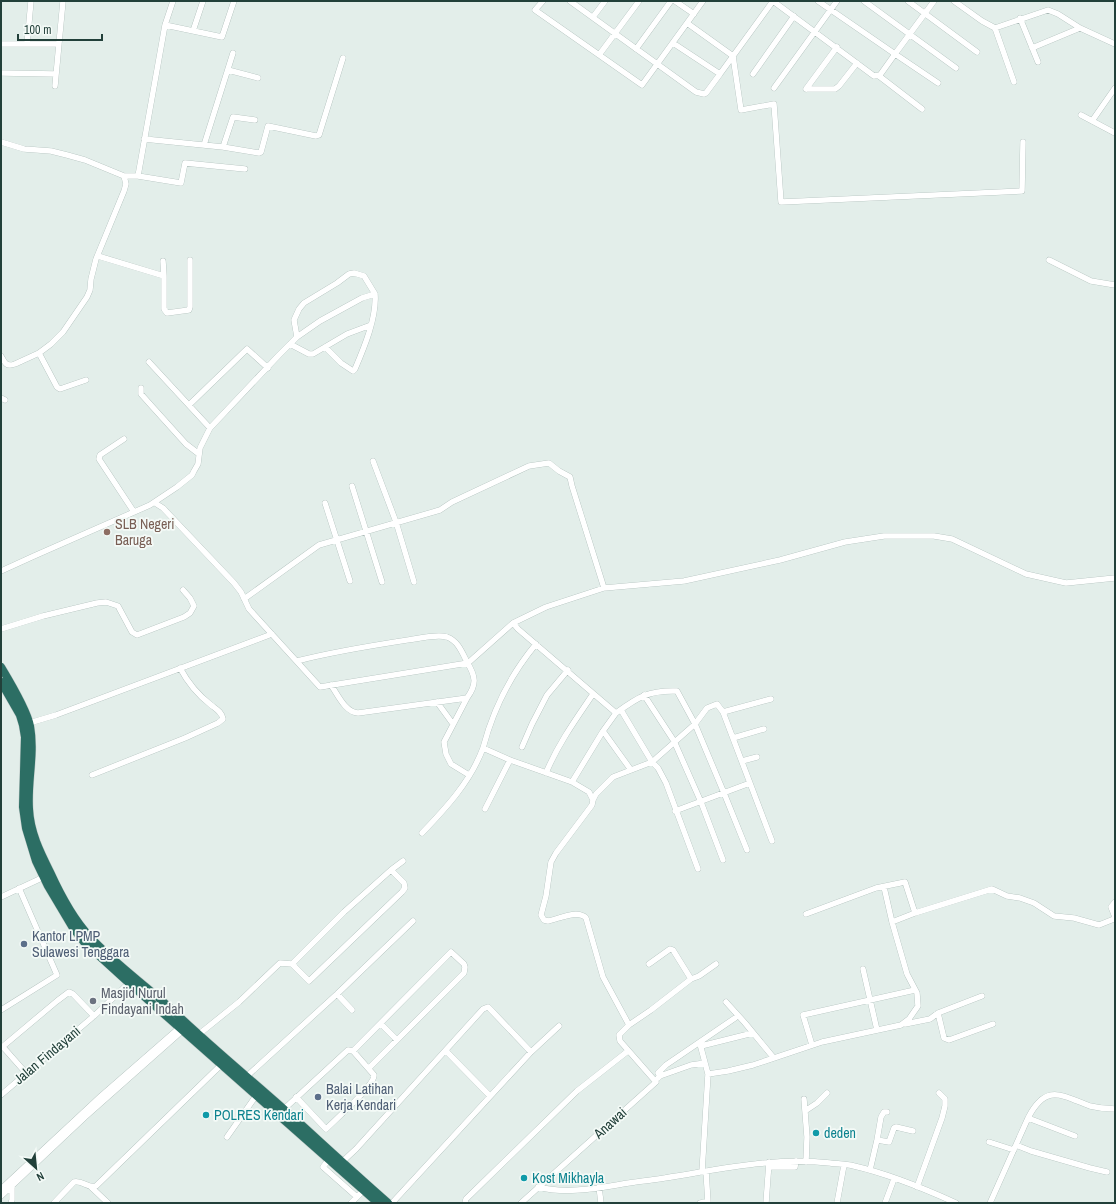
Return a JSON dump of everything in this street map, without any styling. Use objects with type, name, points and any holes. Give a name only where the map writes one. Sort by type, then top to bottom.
[{"type":"highway","points":[[1,667],[13,688],[32,742],[29,810],[31,827],[47,875],[60,907],[84,942],[180,1030],[221,1065],[283,1110],[388,1203]]},
{"type":"highway","points":[[1,682],[26,724]]},
{"type":"highway","points":[[47,875],[89,936],[246,1077],[258,1093],[363,1191],[378,1203]]},
{"type":"highway","points":[[148,1001],[154,994]]},
{"type":"street","points":[[55,86],[63,1]]},
{"type":"street","points":[[138,176],[165,25],[173,1]]},
{"type":"street","points":[[193,31],[203,1]]},
{"type":"street","points":[[165,25],[222,37],[234,1]]},
{"type":"street","points":[[543,1],[536,10],[642,85],[703,1]]},
{"type":"street","points":[[570,1],[696,92],[704,94],[709,91],[773,1],[781,3],[794,16],[874,76],[878,76],[922,109]]},
{"type":"street","points":[[592,17],[604,1]]},
{"type":"street","points":[[599,55],[639,1]]},
{"type":"street","points":[[636,49],[671,1]]},
{"type":"street","points":[[675,1],[694,14]]},
{"type":"street","points":[[818,1],[938,83]]},
{"type":"street","points":[[774,88],[837,1]]},
{"type":"street","points":[[864,1],[956,68]]},
{"type":"street","points":[[908,1],[976,52]]},
{"type":"street","points":[[878,76],[934,1]]},
{"type":"street","points":[[954,1],[982,21],[995,28],[1014,82]]},
{"type":"street","points":[[27,44],[31,2]]},
{"type":"street","points":[[995,28],[1020,18],[1048,10],[1058,14],[1080,28],[1114,43]]},
{"type":"street","points":[[752,74],[794,16]]},
{"type":"street","points":[[1020,18],[1038,62]]},
{"type":"street","points":[[687,23],[733,56],[741,110],[774,104],[781,202],[1022,191],[1023,142]]},
{"type":"street","points":[[1032,48],[1080,28]]},
{"type":"street","points":[[673,43],[720,74]]},
{"type":"street","points":[[1,44],[59,44]]},
{"type":"street","points":[[837,47],[806,89],[836,89],[857,63]]},
{"type":"street","points":[[204,145],[233,53]]},
{"type":"street","points":[[144,139],[223,147],[259,153],[261,152],[268,126],[316,136],[319,135],[343,58]]},
{"type":"street","points":[[228,70],[258,78]]},
{"type":"street","points":[[1,73],[56,74]]},
{"type":"street","points":[[1092,121],[1115,88]]},
{"type":"street","points":[[1081,116],[1115,133]]},
{"type":"street","points":[[223,147],[233,117],[255,120]]},
{"type":"street","points":[[1,142],[24,149],[51,151],[67,155],[85,160],[124,176],[138,176],[181,183],[185,163],[245,169]]},
{"type":"street","points":[[1,356],[10,366],[47,348],[58,338],[87,297],[90,290],[94,267],[124,191],[126,181],[124,176]]},
{"type":"street","points":[[98,256],[164,276]]},
{"type":"street","points":[[163,261],[164,309],[166,313],[189,310],[190,260]]},
{"type":"street","points":[[1049,260],[1091,281],[1115,285]]},
{"type":"street","points":[[297,337],[294,320],[298,309],[304,303],[349,274],[354,273],[364,276],[375,294],[375,309],[371,325],[355,369],[353,371],[341,363],[325,347]]},
{"type":"street","points":[[1,571],[155,503],[177,487],[192,475],[198,464],[199,454],[210,428],[297,337],[333,313],[362,298],[375,294]]},
{"type":"street","points":[[290,344],[311,354],[347,334],[371,325]]},
{"type":"street","points":[[189,405],[247,349],[268,368]]},
{"type":"street","points":[[39,353],[57,388],[60,389],[86,380]]},
{"type":"street","points":[[149,362],[210,428]]},
{"type":"street","points":[[141,388],[141,394],[186,444],[199,454]]},
{"type":"street","points":[[124,439],[100,455],[98,459],[134,512]]},
{"type":"street","points":[[373,460],[396,522],[414,582]]},
{"type":"street","points":[[244,599],[315,547],[337,539],[440,510],[452,502],[529,466],[549,463],[570,478],[604,588]]},
{"type":"street","points":[[352,486],[382,582]]},
{"type":"street","points":[[155,503],[163,508],[234,583],[241,592],[249,609],[320,687],[468,663],[513,623],[546,607],[604,588],[684,581],[780,560],[850,541],[884,536],[934,536],[952,539],[1026,574],[1066,583],[1115,578]]},
{"type":"street","points":[[325,503],[350,581]]},
{"type":"street","points":[[1,629],[42,616],[106,602],[118,606],[132,632],[137,635],[184,617],[190,613],[194,606],[183,590]]},
{"type":"street","points":[[513,623],[568,670],[593,694],[618,711],[652,762],[658,768],[666,783],[675,811],[698,869]]},
{"type":"street","points":[[26,724],[56,715],[272,634]]},
{"type":"street","points":[[297,662],[360,648],[432,637],[445,636],[457,643],[468,663],[474,682],[474,689],[452,724],[444,742],[446,754],[451,764],[469,775]]},
{"type":"street","points":[[422,834],[450,803],[479,760],[488,730],[508,684],[521,661],[536,644]]},
{"type":"street","points":[[92,775],[221,722],[223,719],[220,712],[193,688],[180,668]]},
{"type":"street","points":[[522,747],[547,695],[568,670]]},
{"type":"street","points":[[331,685],[346,707],[354,713],[467,698]]},
{"type":"street","points":[[572,782],[603,731],[618,711],[644,695],[663,691],[677,691],[695,724],[747,850]]},
{"type":"street","points":[[546,773],[553,756],[593,694]]},
{"type":"street","points":[[644,695],[674,741],[723,860]]},
{"type":"street","points":[[724,712],[772,699]]},
{"type":"street","points":[[437,702],[452,724]]},
{"type":"street","points":[[629,1025],[603,977],[588,923],[584,915],[576,914],[548,921],[544,920],[541,915],[552,862],[556,853],[592,805],[596,794],[613,777],[652,762],[695,724],[707,708],[717,704],[724,712],[772,841]]},
{"type":"street","points":[[733,738],[764,729]]},
{"type":"street","points":[[603,731],[631,770]]},
{"type":"street","points":[[483,748],[510,760],[572,782],[587,790],[593,800]]},
{"type":"street","points":[[742,761],[757,757]]},
{"type":"street","points":[[485,809],[510,760]]},
{"type":"street","points":[[675,811],[750,783]]},
{"type":"street","points":[[292,964],[344,912],[403,861]]},
{"type":"street","points":[[198,1035],[239,1002],[280,963],[292,964],[309,981],[405,888],[404,883],[391,870]]},
{"type":"street","points":[[1,896],[47,875]]},
{"type":"street","points":[[806,914],[868,891],[905,882],[915,913]]},
{"type":"street","points":[[884,887],[892,922],[907,974],[917,993],[918,1006],[909,1019],[901,1025]]},
{"type":"street","points":[[1,1010],[57,975],[19,888]]},
{"type":"street","points":[[892,922],[915,913],[992,889],[1007,896],[1020,898],[1034,903],[1054,916],[1074,918],[1099,925],[1114,919],[1114,915],[1110,907],[1115,902]]},
{"type":"street","points":[[246,1077],[337,994],[412,921]]},
{"type":"street","points":[[648,964],[670,948],[673,950],[691,979]]},
{"type":"street","points":[[283,1110],[347,1051],[352,1051],[381,1024],[451,952],[464,964],[464,973],[369,1068]]},
{"type":"street","points":[[658,1079],[628,1051],[618,1038],[618,1035],[629,1025],[691,979],[699,976],[716,964]]},
{"type":"street","points":[[863,969],[877,1030]]},
{"type":"street","name":"Jalan Findayani","points":[[1,1095],[26,1072],[94,1016],[129,983]]},
{"type":"street","points":[[812,1044],[803,1015],[915,990]]},
{"type":"street","name":"Jalan Findayani","points":[[2,1047],[51,1005],[69,992],[73,994],[94,1016]]},
{"type":"street","points":[[337,994],[352,1010]]},
{"type":"street","points":[[708,1074],[728,1071],[773,1057],[778,1057],[812,1044],[930,1019],[938,1013],[982,996]]},
{"type":"street","points":[[726,1002],[773,1057]]},
{"type":"street","points":[[342,1162],[356,1149],[483,1009],[488,1007],[531,1052]]},
{"type":"street","points":[[938,1013],[944,1038],[949,1040],[993,1024]]},
{"type":"street","points":[[658,1079],[658,1073],[666,1065],[700,1044],[735,1018]]},
{"type":"street","points":[[381,1024],[397,1040]]},
{"type":"street","points":[[392,1203],[531,1052],[559,1026]]},
{"type":"street","points":[[1,1196],[180,1030]]},
{"type":"street","points":[[1,1189],[96,1101],[180,1030]]},
{"type":"street","points":[[700,1044],[754,1033]]},
{"type":"street","points":[[700,1044],[708,1074],[704,1172],[708,1202],[700,1203]]},
{"type":"street","points":[[2,1047],[26,1072]]},
{"type":"street","points":[[296,1097],[326,1129],[373,1081],[374,1075],[352,1051]]},
{"type":"street","points":[[446,1051],[490,1096]]},
{"type":"street","points":[[465,1203],[466,1199],[577,1091],[628,1051]]},
{"type":"street","points":[[658,1079],[691,1065],[705,1063]]},
{"type":"street","points":[[91,1187],[96,1186],[110,1174],[221,1065]]},
{"type":"street","name":"Anawai","points":[[521,1203],[658,1079]]},
{"type":"street","points":[[227,1137],[258,1093]]},
{"type":"street","points":[[805,1111],[817,1103],[826,1093]]},
{"type":"street","points":[[917,1187],[946,1106],[945,1099],[939,1093]]},
{"type":"street","points":[[990,1203],[1028,1118],[1038,1102],[1043,1098],[1053,1094],[1060,1095],[1092,1106],[1115,1109]]},
{"type":"street","points":[[804,1099],[807,1137],[806,1162]]},
{"type":"street","points":[[870,1170],[881,1116],[884,1112],[887,1112]]},
{"type":"street","points":[[1028,1118],[1075,1136]]},
{"type":"street","points":[[877,1140],[889,1142],[894,1128],[896,1127],[913,1131]]},
{"type":"street","points":[[989,1142],[1031,1151],[1084,1167],[1107,1172]]},
{"type":"street","points":[[329,1159],[323,1167],[357,1197]]},
{"type":"street","points":[[538,1187],[568,1191],[796,1161],[852,1165],[894,1178],[956,1203]]},
{"type":"street","points":[[766,1203],[769,1165]]},
{"type":"street","points":[[837,1203],[844,1165]]},
{"type":"street","points":[[885,1203],[894,1178]]},
{"type":"street","points":[[54,1203],[74,1182],[81,1181],[91,1187],[108,1203]]},
{"type":"street","points":[[11,1203],[12,1185]]},
{"type":"street","points":[[599,1187],[602,1203]]},
{"type":"street","points":[[351,1203],[363,1191]]},
{"type":"place","name":"SLB Negeri Baruga","points":[[107,532]]},
{"type":"place","name":"Kantor LPMP Sulawesi Tenggara","points":[[24,944]]},
{"type":"place","name":"Masjid Nurul Findayani Indah","points":[[93,1001]]},
{"type":"place","name":"Balai Latihan Kerja Kendari","points":[[318,1097]]},
{"type":"place","name":"POLRES Kendari","points":[[206,1115]]},
{"type":"place","name":"deden","points":[[816,1133]]},
{"type":"place","name":"Kost Mikhayla","points":[[524,1178]]}]
